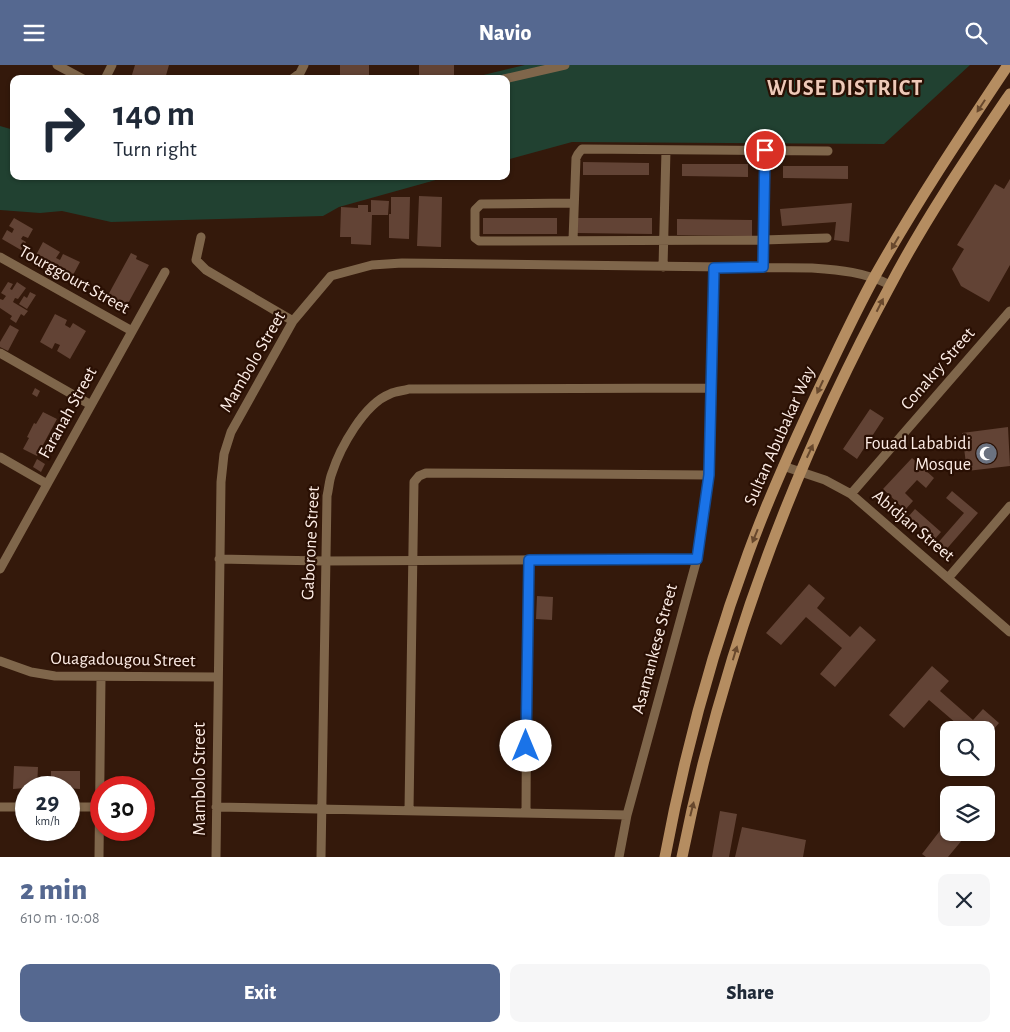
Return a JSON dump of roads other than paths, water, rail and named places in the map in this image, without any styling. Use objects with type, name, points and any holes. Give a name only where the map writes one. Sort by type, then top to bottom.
[{"type":"main road","name":"Sultan Abubakar Way","points":[[665,857],[695,726],[721,636],[748,554],[783,466],[874,277],[937,173],[1008,65]]},
{"type":"main road","name":"Sultan Abubakar Way","points":[[682,857],[712,730],[738,642],[765,559],[800,472],[851,361],[890,285],[919,234],[1010,93]]},
{"type":"street","points":[[57,65],[75,75]]},
{"type":"street","points":[[510,78],[565,65]]},
{"type":"street","points":[[573,240],[576,158],[582,149],[828,151]]},
{"type":"street","points":[[763,267],[765,150]]},
{"type":"street","points":[[663,267],[666,151]]},
{"type":"street","points":[[574,203],[481,204],[475,210],[475,238],[479,241],[827,238]]},
{"type":"street","points":[[201,237],[196,260],[199,264],[292,321]]},
{"type":"street","name":"Tourggourt Street","points":[[0,257],[132,331]]},
{"type":"street","name":"Mambolo Street","points":[[216,857],[219,559],[221,482],[224,455],[232,432],[292,321],[331,276],[372,265],[402,263],[714,268],[763,267],[843,270],[874,277],[890,285]]},
{"type":"street","name":"Asamankese Street","points":[[619,857],[627,815],[697,559],[709,475],[714,268]]},
{"type":"street","name":"Faranah Street","points":[[0,569],[2,559],[47,483],[165,272]]},
{"type":"street","name":"Conakry Street","points":[[851,494],[1010,311]]},
{"type":"street","points":[[0,353],[90,405]]},
{"type":"street","name":"Gaborone Street","points":[[321,857],[327,496],[331,474],[343,447],[357,424],[373,405],[389,394],[409,389],[711,388]]},
{"type":"street","points":[[0,457],[47,483]]},
{"type":"street","name":"Abidjan Street","points":[[783,466],[825,481],[851,494],[1010,632]]},
{"type":"street","points":[[409,811],[414,482],[426,473],[709,475]]},
{"type":"street","points":[[948,577],[1010,506]]},
{"type":"street","points":[[219,559],[325,561],[697,559]]},
{"type":"street","points":[[526,813],[529,560]]},
{"type":"street","name":"Ouagadougou Street","points":[[0,661],[31,672],[56,677],[217,677]]},
{"type":"street","points":[[100,776],[102,677]]},
{"type":"street","points":[[0,807],[15,807]]},
{"type":"street","points":[[216,807],[627,815]]},
{"type":"street","points":[[99,841],[99,857]]},
{"type":"place","name":"Fouad Lababidi Mosque","points":[[987,454]]},
{"type":"district","name":"WUSE DISTRICT","points":[[845,88]]}]
